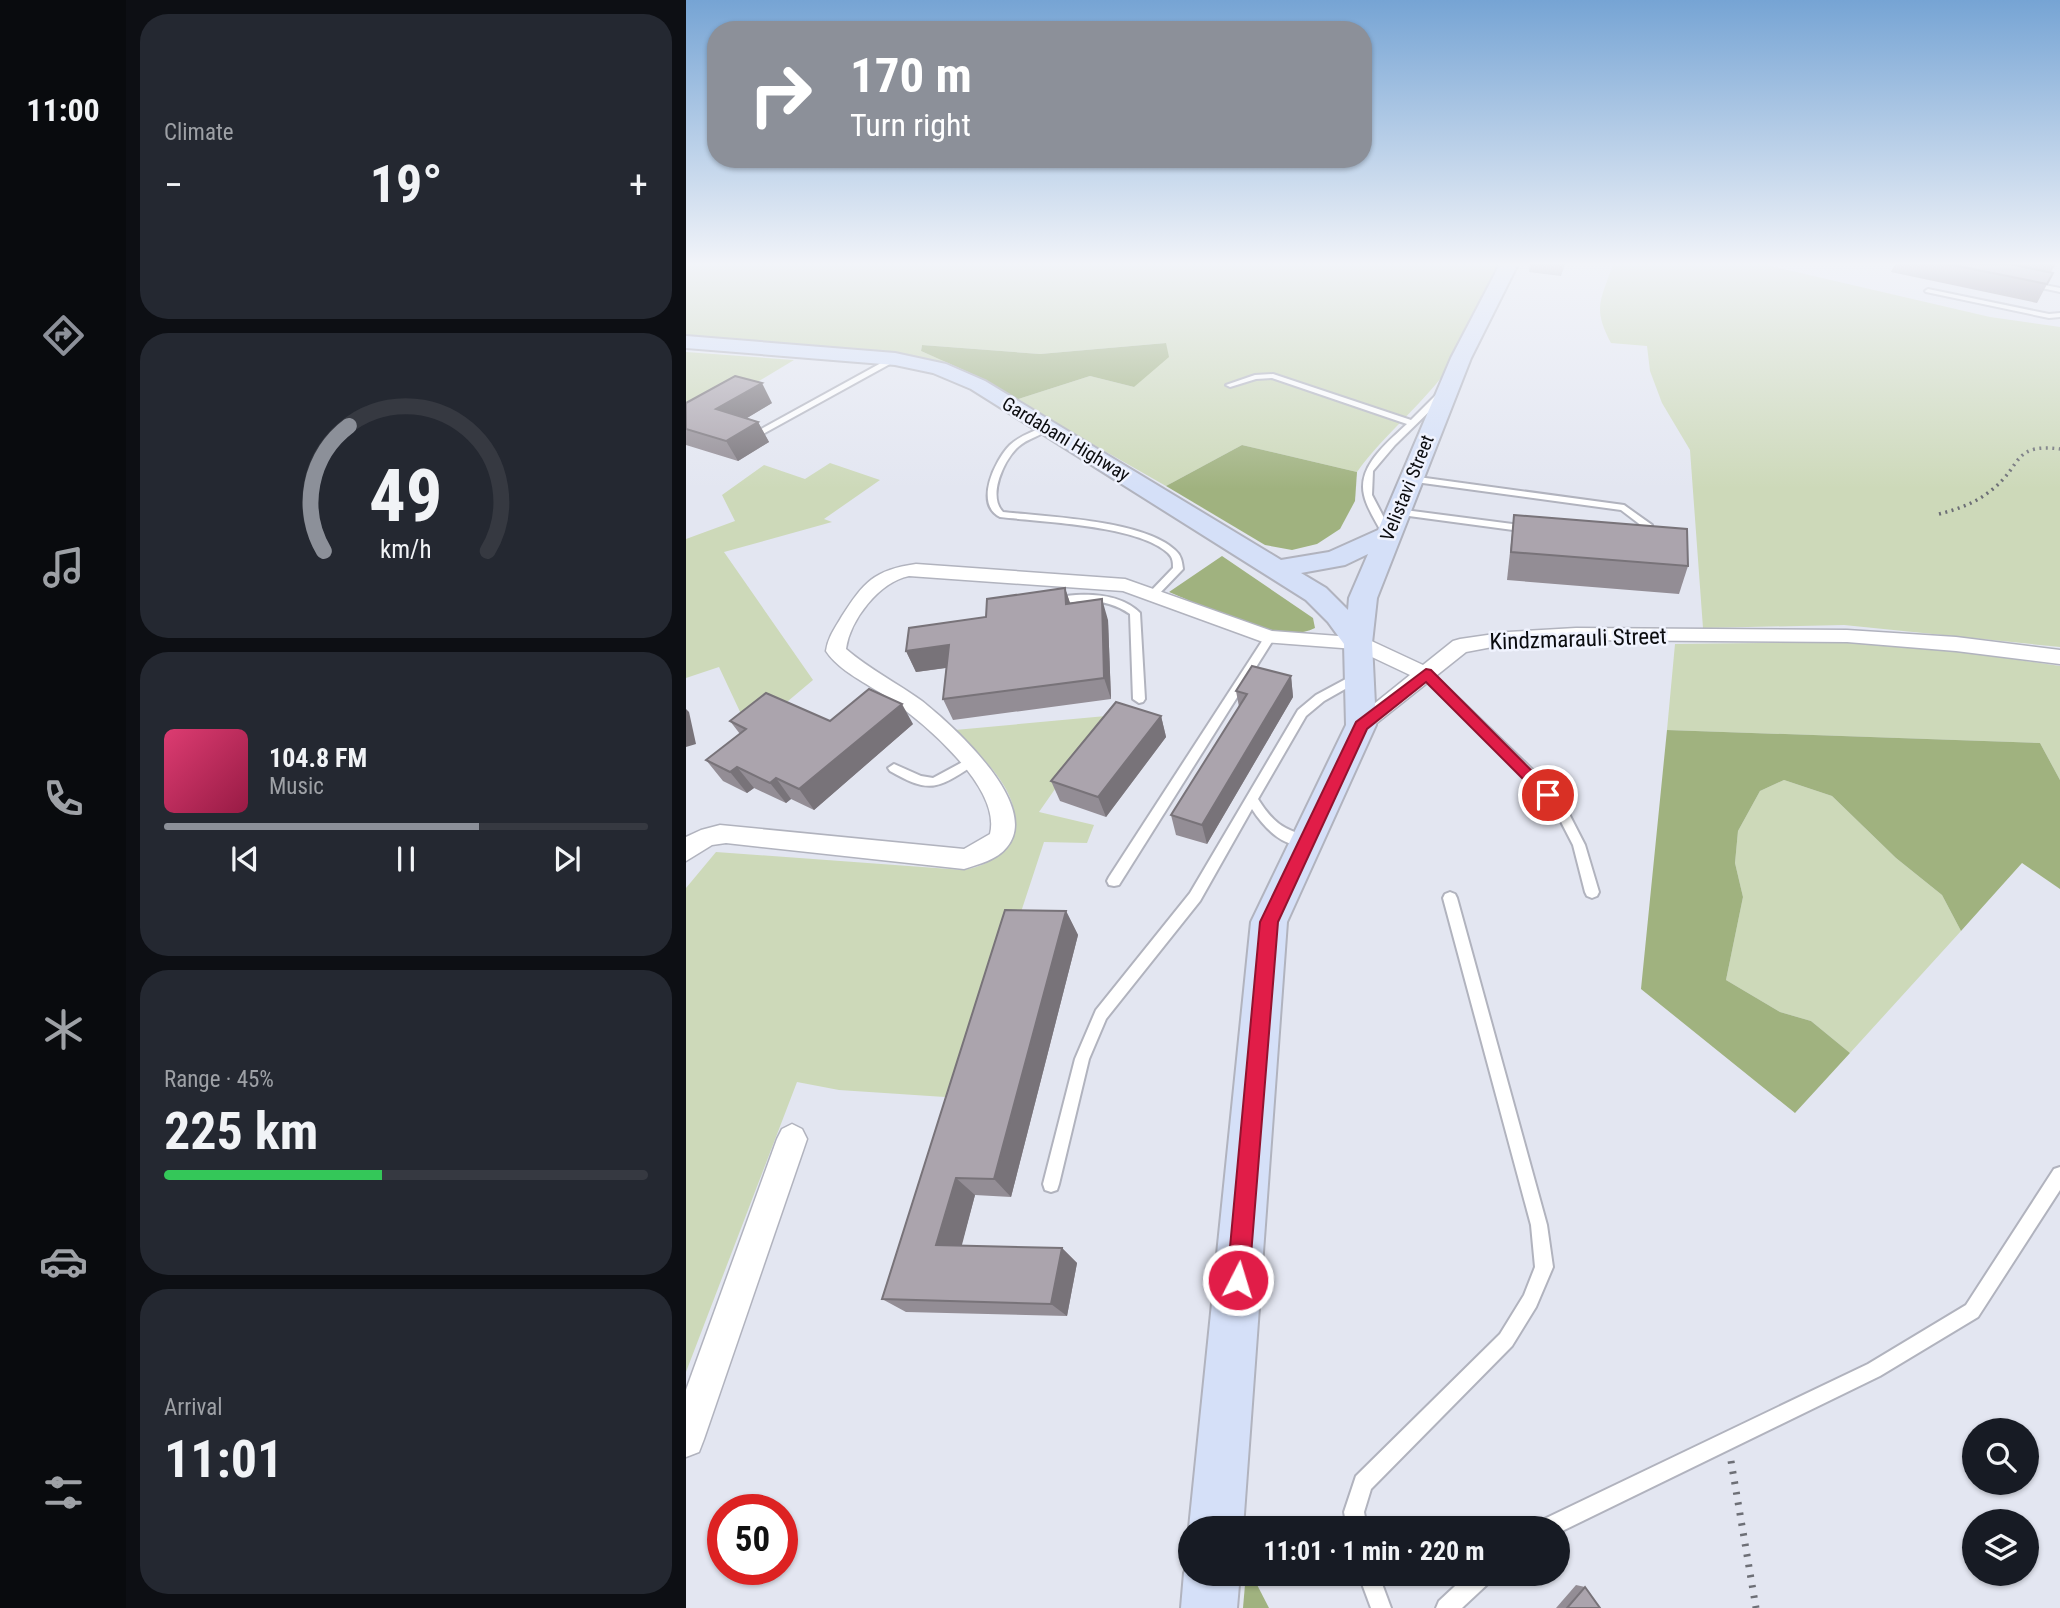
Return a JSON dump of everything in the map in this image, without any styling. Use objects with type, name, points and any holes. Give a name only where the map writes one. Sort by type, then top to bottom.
[{"type":"main road","name":"Velistavi Street","points":[[1361,725],[1358,643],[1363,598],[1410,479],[1473,339]]},
{"type":"main road","name":"Gardabani Highway","points":[[686,342],[895,359],[939,368],[978,385],[1316,594],[1338,616],[1358,643]]},
{"type":"main road","points":[[1278,569],[1336,559],[1392,524]]},
{"type":"main road","name":"Kindzmarauli Street","points":[[1217,1516],[1269,922],[1361,725]]},
{"type":"main road","points":[[1209,1608],[1211,1586]]},
{"type":"street","points":[[686,852],[700,839],[713,834],[726,834],[964,859],[984,852],[1000,840],[1005,826],[1003,807],[982,774],[925,715],[846,660],[836,650],[838,638],[869,589],[876,582],[901,572],[916,570],[1053,590],[1125,585],[1270,637],[1358,643],[1426,674]]},
{"type":"street","name":"Kindzmarauli Street","points":[[1361,725],[1460,646],[1508,638],[1576,634],[1847,636],[1956,644],[2060,657]]},
{"type":"street","points":[[686,1439],[792,1139]]},
{"type":"lane","points":[[758,433],[895,359]]},
{"type":"lane","points":[[1230,386],[1255,377],[1273,376],[1413,423]]},
{"type":"lane","points":[[1449,388],[1369,471],[1368,495],[1392,524],[1533,530]]},
{"type":"lane","points":[[1047,428],[1013,446],[997,474],[991,504],[993,510],[1000,514],[1136,533],[1158,542],[1172,550],[1178,559],[1178,569],[1153,594]]},
{"type":"lane","points":[[1410,479],[1623,508],[1647,525],[1644,535],[1624,540]]},
{"type":"lane","points":[[1040,603],[1053,590],[1125,605],[1135,613],[1139,699]]},
{"type":"lane","points":[[1114,881],[1270,637]]},
{"type":"lane","points":[[1426,674],[1535,779],[1562,811],[1579,845],[1592,892]]},
{"type":"lane","points":[[1051,1184],[1082,1059],[1101,1015],[1195,897],[1302,713],[1320,698],[1361,675]]},
{"type":"lane","points":[[894,768],[921,784],[939,782],[970,762]]},
{"type":"lane","points":[[1253,800],[1266,822],[1285,837],[1305,842]]},
{"type":"lane","points":[[1355,1516],[1363,1483],[1506,1340],[1530,1301],[1544,1267],[1539,1225],[1450,898]]},
{"type":"lane","points":[[1570,1517],[1874,1370],[1972,1311],[2060,1175]]},
{"type":"lane","points":[[1373,1586],[1381,1608]]},
{"type":"lane","points":[[1446,1608],[1471,1586]]},
{"type":"path","points":[[1939,514],[1968,507],[2007,477],[2012,464],[2024,453],[2060,449]]},
{"type":"path","points":[[1727,1441],[1756,1608]]},
{"type":"green space","points":[[700,339],[1466,339],[1441,378],[1357,472],[1242,445],[1166,486],[1015,400],[1090,376],[1134,387],[1166,343],[1040,354],[922,345],[921,351],[948,363],[896,354]]},
{"type":"green space","points":[[1609,339],[2060,339],[2060,647],[1844,625],[1703,628],[1690,450],[1662,403],[1650,371],[1647,346],[1611,343]]},
{"type":"green space","points":[[1166,343],[1169,357],[1134,387],[1090,376],[1015,400],[979,377],[921,351],[922,345],[1040,354]]},
{"type":"green space","points":[[686,352],[794,360],[686,425]]},
{"type":"green space","points":[[1242,445],[1357,472],[1355,501],[1340,529],[1317,544],[1292,550],[1265,545],[1166,486]]},
{"type":"green space","points":[[830,463],[880,480],[824,519],[832,522],[724,552],[813,680],[750,733],[719,667],[686,678],[686,539],[735,521],[722,495],[764,465],[805,479]]},
{"type":"green space","points":[[1222,556],[1313,618],[1315,628],[1300,632],[1262,629],[1169,592]]},
{"type":"green space","points":[[1844,642],[1965,652],[2060,666],[2060,780],[2040,743],[1667,730],[1675,644]]},
{"type":"green space","points":[[1106,716],[1039,812],[1094,825],[1087,843],[1044,842],[960,1098],[839,1090],[797,1082],[686,1372],[686,888],[716,852],[963,870],[981,865],[991,860],[1004,847],[1013,831],[1015,815],[1003,784],[955,730]]},
{"type":"green space","points":[[1667,730],[2040,743],[2060,780],[2060,889],[2022,863],[1961,931],[1942,895],[1896,858],[1832,796],[1784,780],[1760,791],[1738,831],[1735,863],[1743,897],[1726,980],[1780,1012],[1811,1021],[1850,1053],[1795,1113],[1641,989]]},
{"type":"green space","points":[[1784,780],[1832,796],[1896,858],[1942,895],[1961,931],[1850,1053],[1811,1021],[1780,1012],[1726,980],[1743,897],[1735,863],[1738,831],[1760,791]]},
{"type":"green space","points":[[1245,1586],[1258,1586],[1269,1608],[1243,1608]]},
{"type":"building","points":[[735,376],[762,383],[716,409],[758,422],[726,441],[686,429],[686,403]]},
{"type":"building","points":[[1514,515],[1687,529],[1688,566],[1511,552]]},
{"type":"building","points":[[1065,588],[1066,604],[1102,599],[1104,678],[943,699],[949,645],[906,651],[909,628],[986,617],[987,599]]},
{"type":"building","points":[[1252,666],[1291,676],[1202,825],[1171,815],[1247,694],[1236,691]]},
{"type":"building","points":[[869,689],[902,704],[799,789],[776,778],[770,783],[737,767],[730,772],[706,760],[746,729],[730,721],[766,693],[830,721]]},
{"type":"building","points":[[1116,702],[1161,716],[1098,797],[1051,781]]},
{"type":"building","points":[[1005,910],[1066,911],[994,1179],[956,1178],[936,1245],[1062,1248],[1051,1304],[882,1299]]},
{"type":"building","points":[[1585,1587],[1600,1608],[1567,1608]]},
{"type":"route","points":[[1238,1280],[1269,922],[1361,725],[1426,674],[1535,779],[1548,795]]}]
